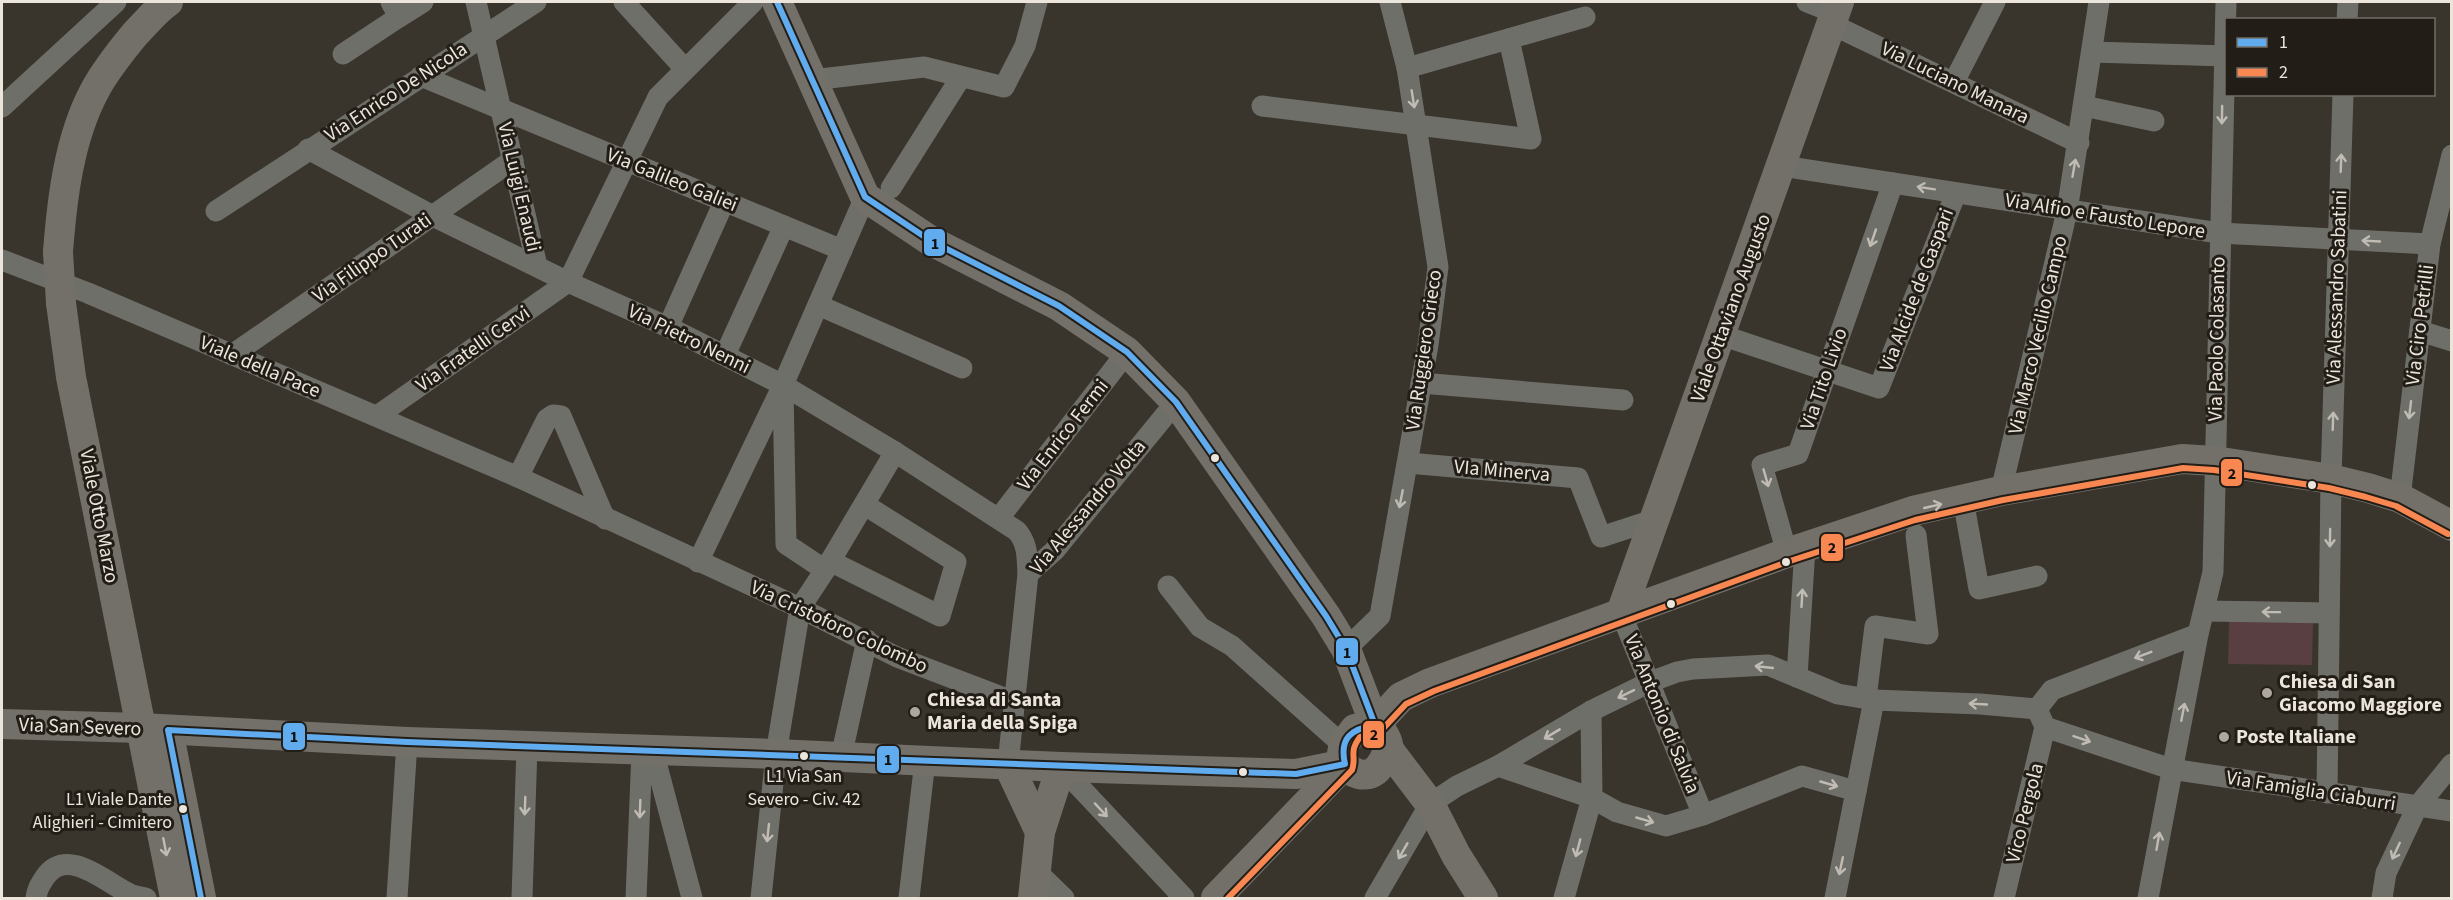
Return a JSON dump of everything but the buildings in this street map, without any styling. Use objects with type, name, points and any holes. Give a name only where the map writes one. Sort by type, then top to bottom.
[{"type":"main road","name":"Viale Otto Marzo","points":[[154,729],[71,377],[61,303],[58,252],[61,213],[72,158],[81,124],[94,90],[124,47],[158,9],[168,2]]},
{"type":"main road","points":[[777,2],[812,80],[878,193],[931,241],[1059,306],[1127,352],[1176,402],[1326,616],[1346,649],[1359,681],[1357,748]]},
{"type":"main road","name":"Viale Ottaviano Augusto","points":[[1621,613],[1835,13]]},
{"type":"main road","points":[[1216,898],[1357,748],[1401,696],[1430,682],[1796,550],[1913,511],[2001,491],[2182,459],[2216,461],[2331,479],[2400,498],[2451,526]]},
{"type":"main road","points":[[1359,681],[1385,693],[1401,696]]},
{"type":"main road","name":"Via San Severo","points":[[2,724],[527,747],[1296,774],[1357,748],[1411,778]]},
{"type":"main road","points":[[154,729],[202,898]]},
{"type":"main road","points":[[154,729],[175,898]]},
{"type":"main road","points":[[1357,748],[1382,731],[1388,741],[1389,750],[1430,804],[1456,855],[1483,898]]},
{"type":"main road","points":[[1008,764],[1040,832]]},
{"type":"main road","points":[[1034,884],[1040,832],[1061,767]]},
{"type":"street","points":[[2,107],[116,2]]},
{"type":"street","points":[[343,54],[395,9],[423,2]]},
{"type":"street","name":"Via Enrico De Nicola","points":[[476,2],[485,35]]},
{"type":"street","name":"Via Enrico De Nicola","points":[[216,211],[536,2]]},
{"type":"street","points":[[624,2],[685,69]]},
{"type":"street","points":[[568,282],[658,97],[753,2]]},
{"type":"street","name":"Via Ruggiero Grieco","points":[[1346,649],[1380,615],[1408,463],[1438,267],[1407,68],[1390,2]]},
{"type":"street","name":"Via Luciano Manara","points":[[1807,2],[1835,13],[1954,82],[2079,143]]},
{"type":"street","points":[[1954,82],[1995,2]]},
{"type":"street","name":"Via Marco Vecilio Campo","points":[[2001,491],[2067,211],[2099,2]]},
{"type":"street","name":"Via Paolo Colasanto","points":[[2226,2],[2226,18]]},
{"type":"street","points":[[2347,18],[2348,2]]},
{"type":"street","points":[[812,80],[924,67],[1004,87],[1025,46],[1036,6]]},
{"type":"street","points":[[1407,68],[1585,17]]},
{"type":"street","name":"Via Luigi Enaudi","points":[[485,35],[537,266]]},
{"type":"street","points":[[1262,106],[1531,139],[1509,39]]},
{"type":"street","points":[[2092,52],[2225,56]]},
{"type":"street","name":"Via Paolo Colasanto","points":[[2148,898],[2198,633],[2213,572],[2219,233],[2225,56]]},
{"type":"street","name":"Via Galileo Galiei","points":[[421,76],[842,250]]},
{"type":"street","points":[[698,562],[783,385],[842,250],[878,193],[961,77]]},
{"type":"street","name":"Via Alessandro Sabatini","points":[[2327,793],[2331,479],[2343,96]]},
{"type":"street","points":[[2084,106],[2154,121]]},
{"type":"street","name":"Via Pietro Nenni","points":[[308,149],[433,216],[568,282],[668,327],[783,385],[895,452],[1017,531],[1027,548],[1028,574]]},
{"type":"street","name":"Via Ciro Petrilli","points":[[2400,498],[2430,244],[2451,157]]},
{"type":"street","name":"Via Filippo Turati","points":[[232,355],[513,160]]},
{"type":"street","name":"Via Alfio e Fausto Lepore","points":[[1782,166],[2219,233],[2430,244]]},
{"type":"street","name":"Via Tito Livio","points":[[1796,550],[1762,465],[1798,454],[1893,183]]},
{"type":"street","name":"Via Alcide de Gaspari","points":[[1827,371],[1879,388],[1956,193]]},
{"type":"street","points":[[668,327],[724,202]]},
{"type":"street","points":[[725,355],[784,226]]},
{"type":"street","name":"Viale della Pace","points":[[2,260],[88,293],[378,416],[518,477],[698,562]]},
{"type":"street","name":"Via Fratelli Cervi","points":[[378,416],[568,282]]},
{"type":"street","points":[[818,305],[962,368]]},
{"type":"street","points":[[2420,331],[2451,341]]},
{"type":"street","points":[[1721,335],[1827,371]]},
{"type":"street","name":"Via Enrico Fermi","points":[[999,518],[1127,352]]},
{"type":"street","points":[[1421,383],[1623,400]]},
{"type":"street","points":[[783,385],[786,544],[828,566],[940,616],[956,562],[865,505]]},
{"type":"street","name":"Via Alessandro Volta","points":[[1008,764],[1028,574],[1054,551],[1176,402]]},
{"type":"street","points":[[518,477],[547,419],[553,415],[561,416],[605,519]]},
{"type":"street","points":[[761,898],[776,754],[800,608],[828,566],[895,452]]},
{"type":"street","name":"VIa Minerva","points":[[1408,463],[1578,478],[1601,537],[1653,520]]},
{"type":"street","points":[[1964,500],[1979,589],[2037,576]]},
{"type":"street","points":[[1834,898],[1856,791],[1870,699],[1875,626],[1928,634],[1916,535]]},
{"type":"street","points":[[1796,550],[1797,677]]},
{"type":"street","name":"Via Cristoforo Colombo","points":[[698,562],[800,608],[897,657],[1015,702]]},
{"type":"street","points":[[1168,586],[1200,627],[1232,646],[1357,748]]},
{"type":"street","points":[[2205,611],[2329,613]]},
{"type":"street","name":"Via Antonio di Salvia","points":[[1621,613],[1703,815]]},
{"type":"street","points":[[2041,718],[2052,690],[2198,633]]},
{"type":"street","points":[[841,757],[867,640]]},
{"type":"street","name":"Via Famiglia Ciaburri","points":[[1430,804],[1457,786],[1498,766],[1597,708],[1650,682],[1694,669],[1768,665],[1838,694],[1870,699],[1980,704],[2041,718],[2171,770],[2451,811]]},
{"type":"street","points":[[1564,898],[1592,798],[1597,708]]},
{"type":"street","name":"Vico Pergola","points":[[2004,898],[2041,718]]},
{"type":"street","points":[[397,898],[407,742]]},
{"type":"street","points":[[522,898],[527,747]]},
{"type":"street","points":[[636,898],[648,751]]},
{"type":"street","points":[[648,751],[692,898]]},
{"type":"street","points":[[909,898],[925,761]]},
{"type":"street","points":[[2382,898],[2386,873],[2417,807],[2451,764]]},
{"type":"street","points":[[1498,766],[1592,798],[1617,812],[1666,826],[1703,815],[1802,776],[1856,791]]},
{"type":"street","points":[[1061,767],[1184,898]]},
{"type":"street","points":[[1375,898],[1430,804]]},
{"type":"street","points":[[36,898],[37,889],[50,870],[68,864],[95,872],[129,894],[146,898]]},
{"type":"street","points":[[1034,884],[1064,898]]},
{"type":"shaded area","points":[[2229,620],[2313,621],[2312,665],[2228,664]]},
{"type":"transit line","name":"1","points":[[201,898],[168,730],[407,742],[1296,774],[1345,764],[1344,748],[1349,736],[1359,729],[1375,725],[1346,649],[1326,616],[1176,402],[1127,352],[1059,306],[931,241],[865,197],[777,2]]},
{"type":"transit line","name":"2","points":[[1228,898],[1352,770],[1354,747],[1360,737],[1379,733],[1406,704],[1434,691],[1790,561],[1915,520],[2003,500],[2183,468],[2214,470],[2329,488],[2366,497],[2396,506],[2448,534]]},
{"type":"place","name":"Chiesa di San Giacomo Maggiore","points":[[2267,693]]},
{"type":"place","name":"Chiesa di Santa Maria della Spiga","points":[[915,712]]},
{"type":"place","name":"Poste Italiane","points":[[2224,737]]},
{"type":"place","name":"L1 Via San Severo - Civ. 42","points":[[804,756]]},
{"type":"place","name":"L1 Viale Dante Alighieri - Cimitero","points":[[183,809]]}]
